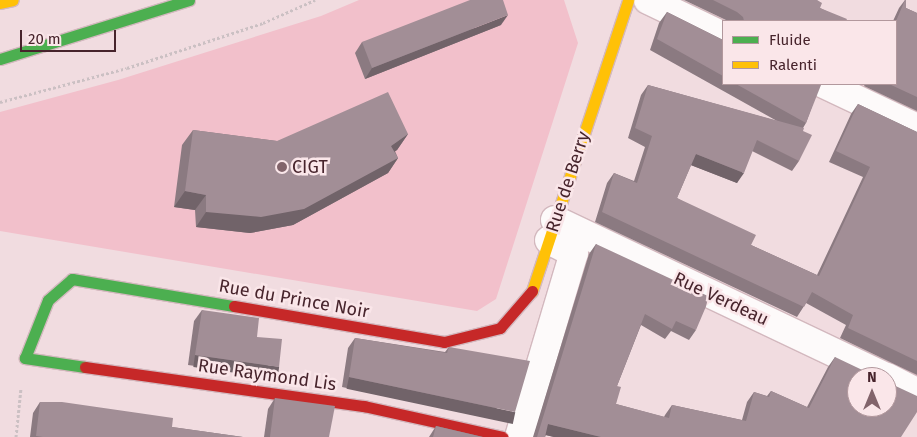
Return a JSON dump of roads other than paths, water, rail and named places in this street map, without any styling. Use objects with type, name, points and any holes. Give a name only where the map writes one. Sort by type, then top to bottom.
[{"type":"main road","points":[[0,3],[13,0]]},
{"type":"main road","points":[[0,59],[189,0]]},
{"type":"main road","name":"Rue de Berry","points":[[552,230],[628,0]]},
{"type":"main road","name":"Rue du Prince Noir","points":[[24,358],[48,300],[72,279],[444,342],[500,328],[534,289],[552,230]]},
{"type":"main road","name":"Rue Raymond Lis","points":[[24,358],[364,406],[503,437]]},
{"type":"street","points":[[648,0],[722,36]]},
{"type":"street","points":[[826,85],[917,128]]},
{"type":"street","name":"Rue Verdeau","points":[[552,230],[864,367]]},
{"type":"street","name":"Rue de Berry","points":[[519,437],[574,252],[552,230]]},
{"type":"street","name":"Rue Verdeau","points":[[897,382],[917,392]]},
{"type":"place","name":"CIGT","points":[[282,167]]}]
